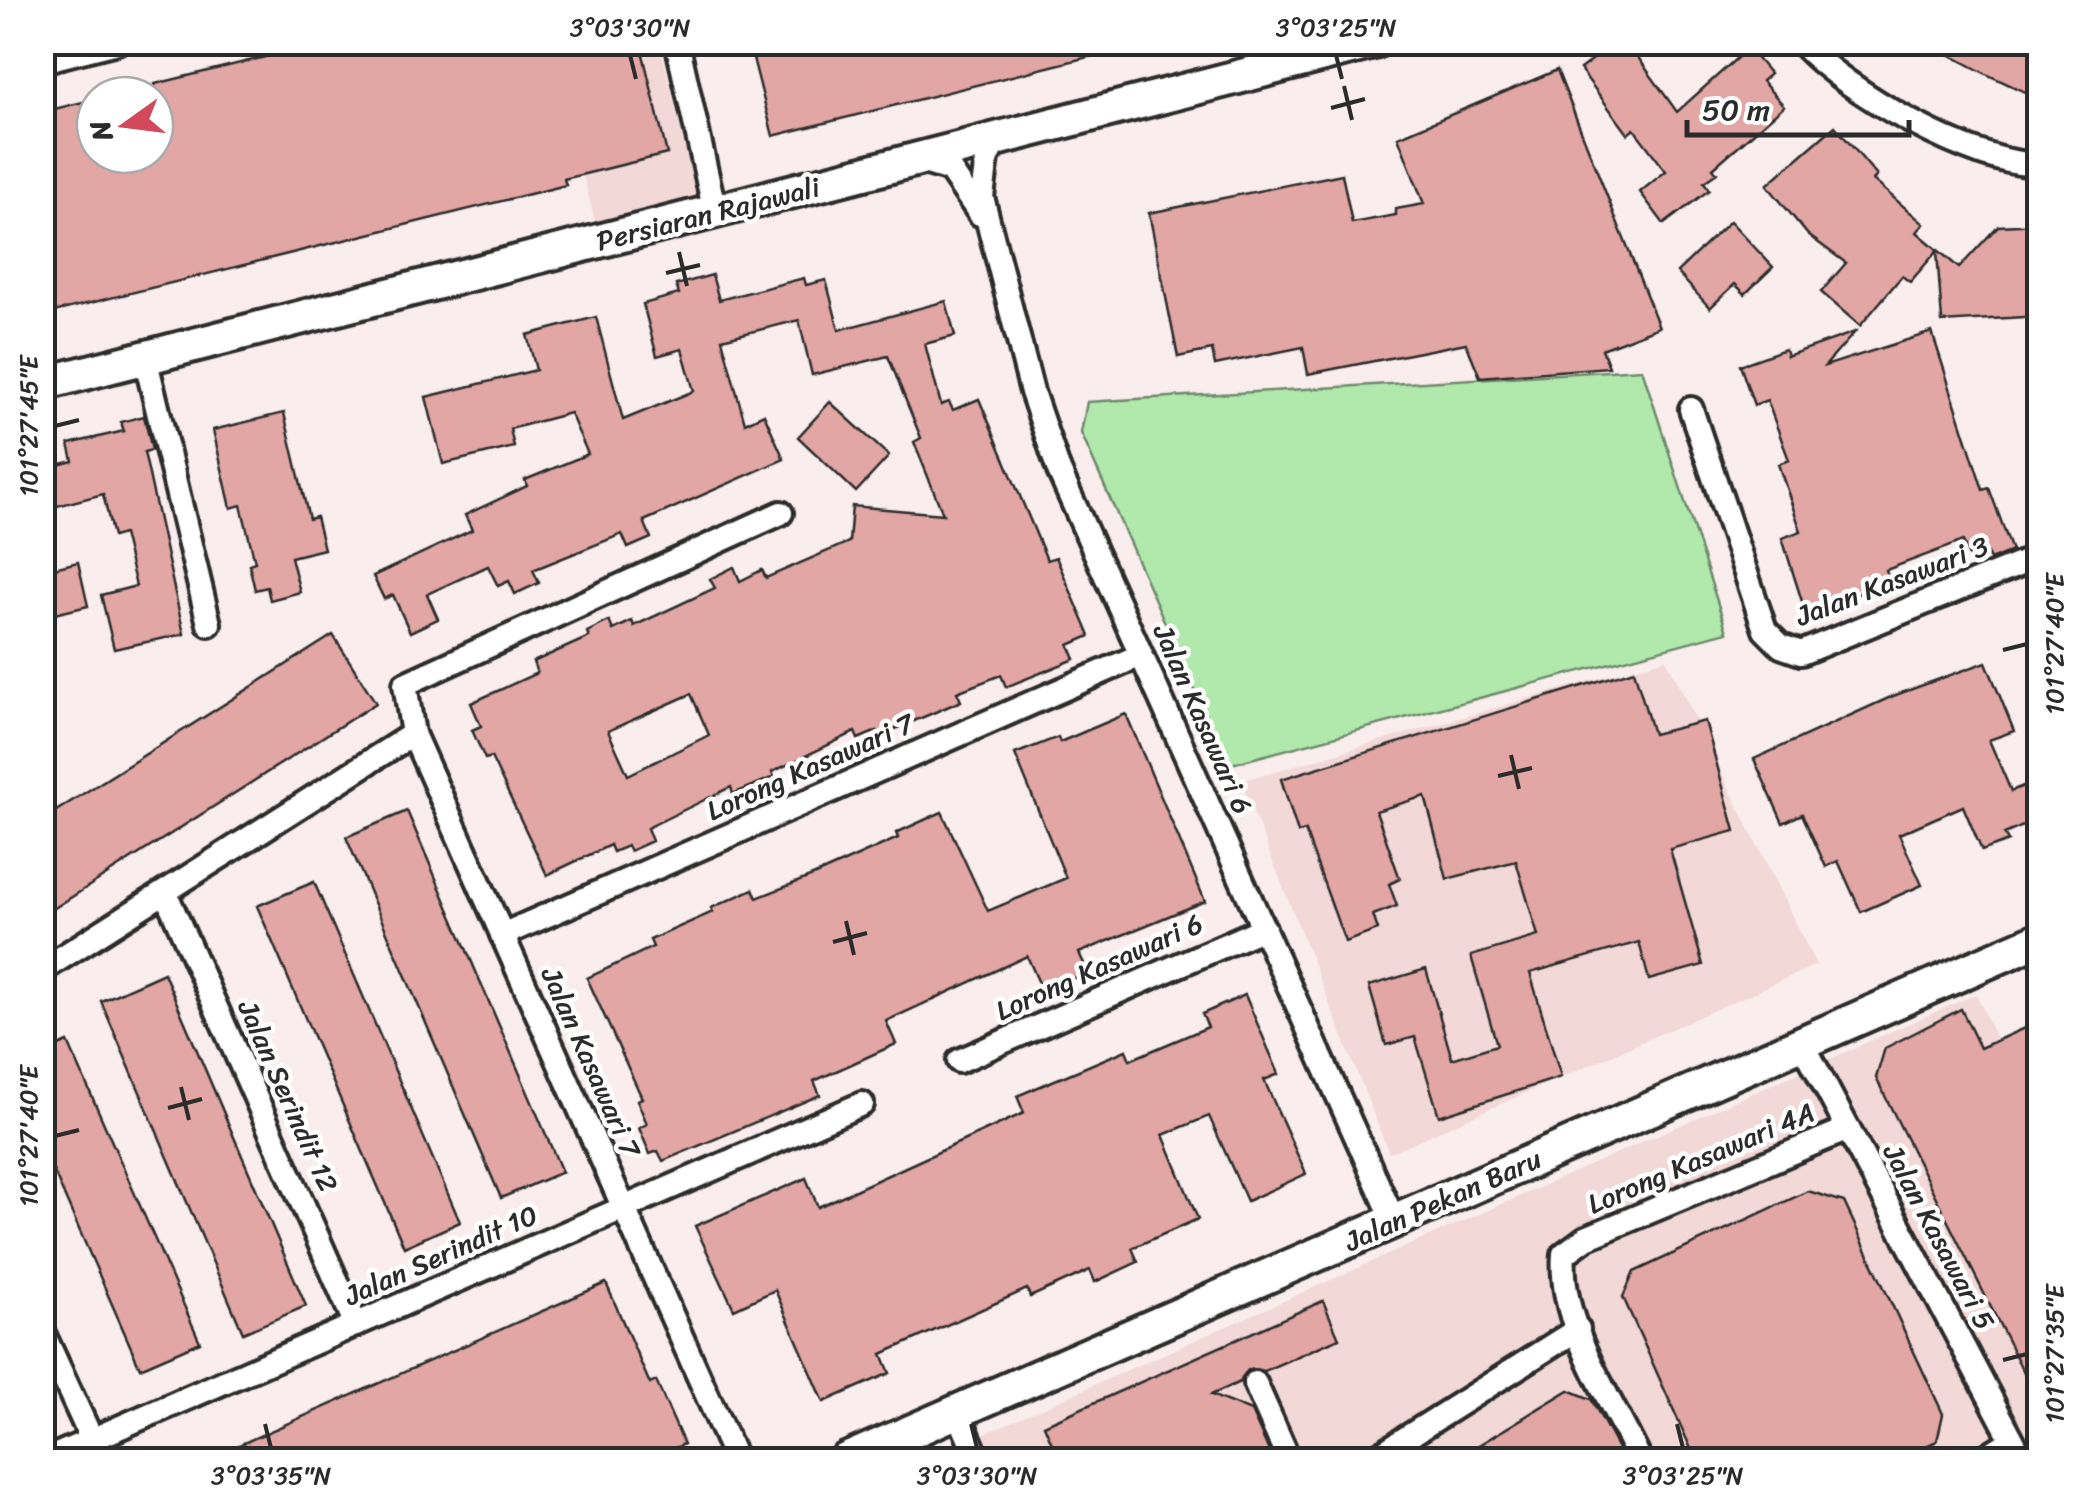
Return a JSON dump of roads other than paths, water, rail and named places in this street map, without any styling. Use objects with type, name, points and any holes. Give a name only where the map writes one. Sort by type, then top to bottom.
[{"type":"street","points":[[57,53],[118,42]]},
{"type":"street","points":[[677,42],[715,212]]},
{"type":"street","name":"Persiaran Rajawali","points":[[42,384],[1374,42]]},
{"type":"street","points":[[1801,42],[1819,63],[1958,143],[2019,165],[2040,164]]},
{"type":"street","points":[[989,230],[983,177],[997,140]]},
{"type":"street","points":[[917,160],[950,170],[989,230]]},
{"type":"street","name":"Jalan Kasawari 6","points":[[989,230],[1032,392],[1059,471],[1394,1221]]},
{"type":"street","points":[[146,357],[209,624]]},
{"type":"street","name":"Jalan Kasawari 3","points":[[1690,409],[1765,630],[1781,646],[1801,653],[2040,556]]},
{"type":"street","name":"Jalan Kasawari 7","points":[[736,1460],[413,734],[405,684],[781,513]]},
{"type":"street","name":"Lorong Kasawari 7","points":[[502,934],[1141,656]]},
{"type":"street","points":[[42,970],[413,734]]},
{"type":"street","name":"Jalan Serindit 12","points":[[165,892],[356,1325]]},
{"type":"street","name":"Lorong Kasawari 6","points":[[959,1062],[1264,928]]},
{"type":"street","name":"Jalan Pekan Baru","points":[[846,1460],[2040,939]]},
{"type":"street","name":"Jalan Kasawari 5","points":[[1802,1042],[2018,1450]]},
{"type":"street","name":"Jalan Serindit 10","points":[[45,1460],[862,1104]]},
{"type":"street","name":"Lorong Kasawari 4A","points":[[1640,1460],[1578,1329],[1562,1285],[1564,1254],[1586,1238],[1848,1130]]},
{"type":"street","points":[[1370,1460],[1578,1329]]},
{"type":"street","points":[[42,1331],[92,1440]]},
{"type":"street","points":[[1255,1383],[1289,1460]]},
{"type":"street","points":[[958,1412],[978,1460]]},
{"type":"street","points":[[1980,1460],[2018,1450]]}]
